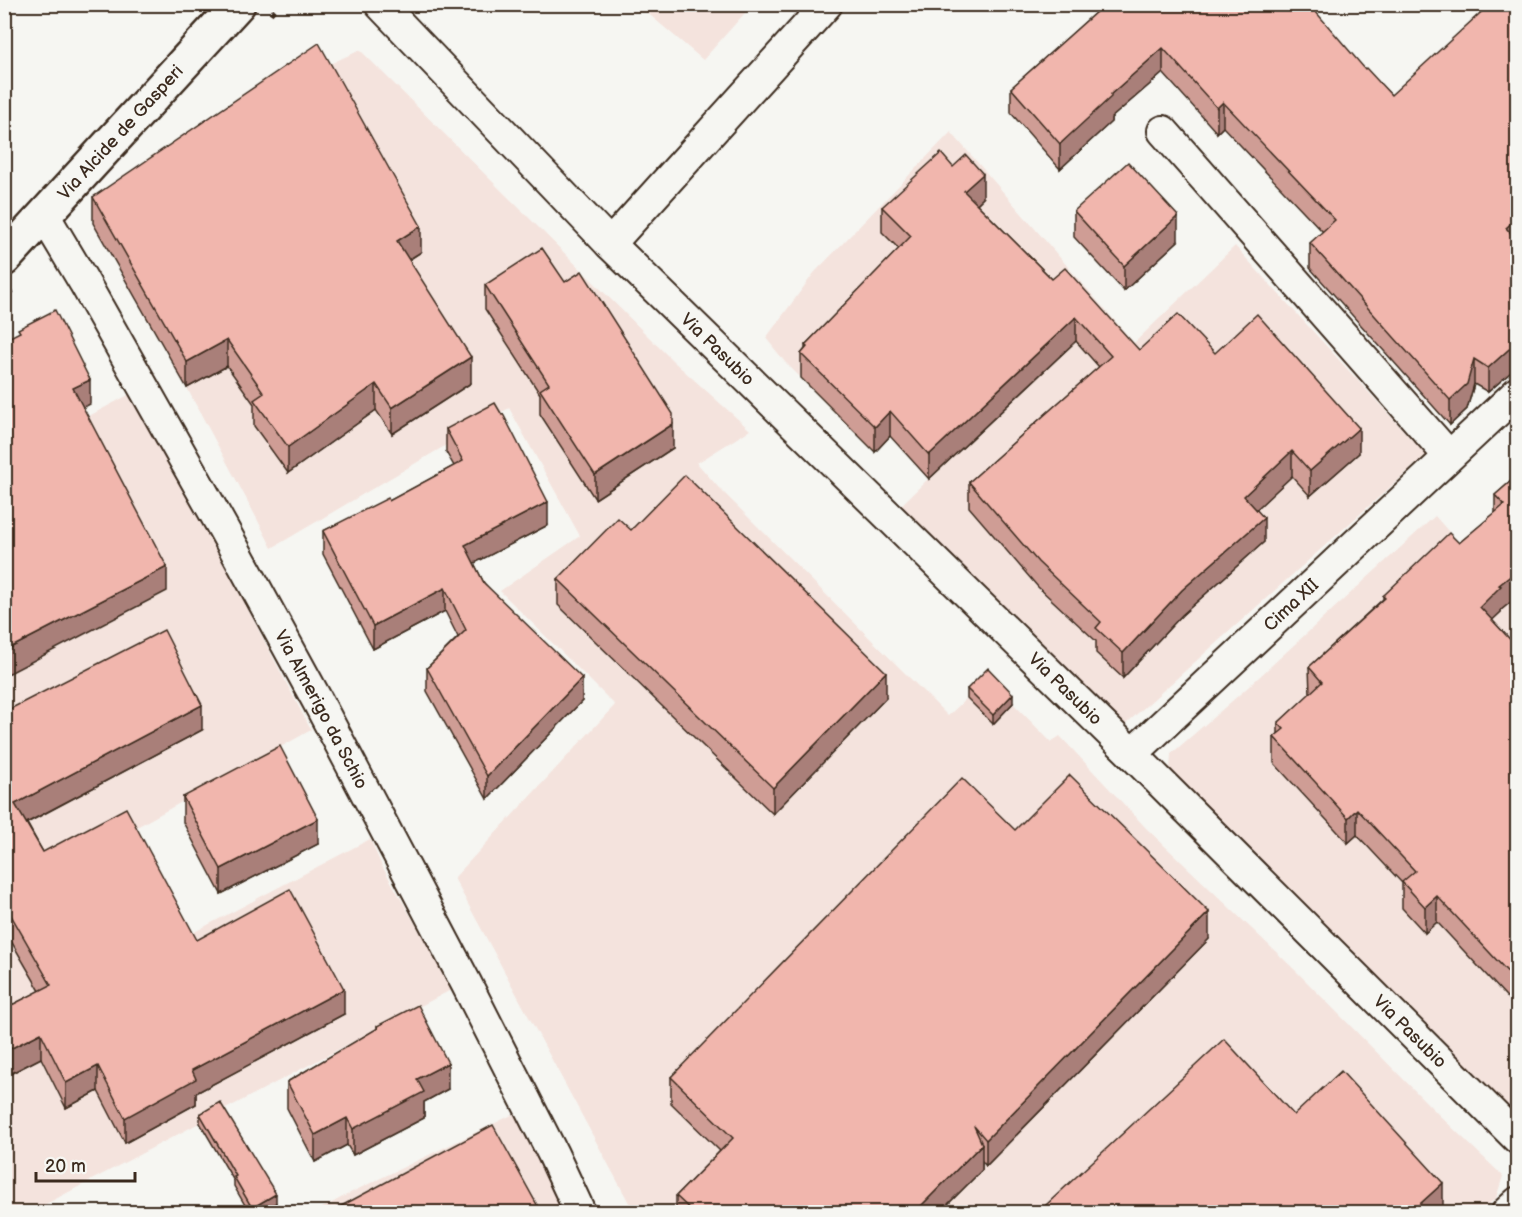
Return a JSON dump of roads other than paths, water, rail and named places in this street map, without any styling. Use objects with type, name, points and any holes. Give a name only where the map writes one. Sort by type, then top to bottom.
[{"type":"street","name":"Via Alcide de Gasperi","points":[[4,259],[238,4]]},
{"type":"street","name":"Via Pasubio","points":[[380,4],[610,244],[1132,754],[1518,1139]]},
{"type":"street","points":[[610,244],[827,4]]},
{"type":"street","points":[[1163,130],[1449,456]]},
{"type":"street","name":"Via Almerigo da Schio","points":[[44,215],[317,700],[466,983],[580,1212]]},
{"type":"street","name":"Cima XII","points":[[1132,754],[1518,392]]},
{"type":"street","points":[[1508,1212],[1518,1202]]}]
